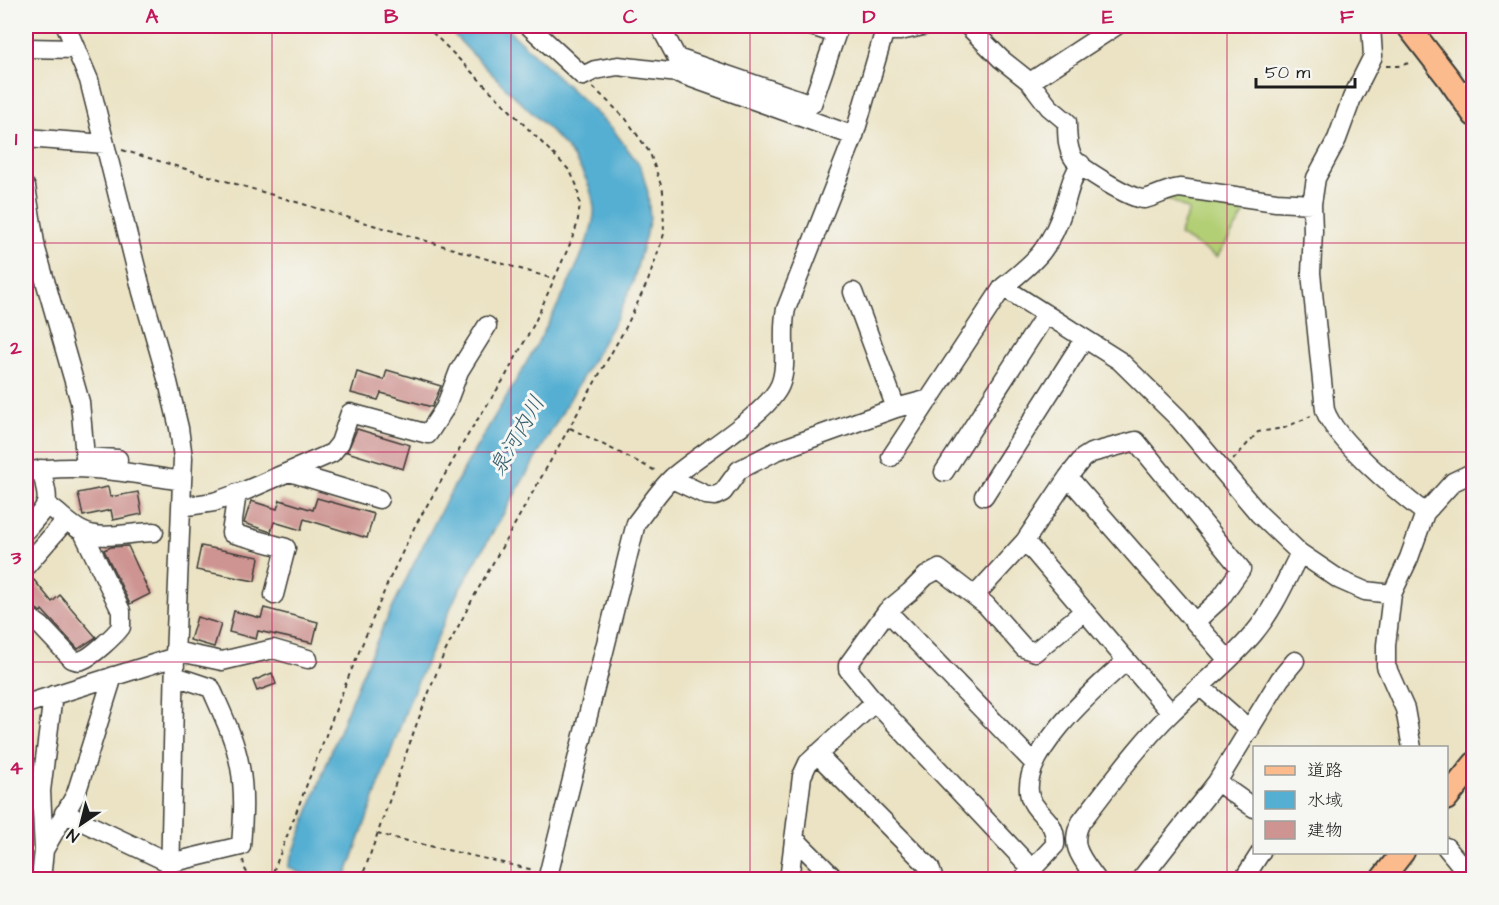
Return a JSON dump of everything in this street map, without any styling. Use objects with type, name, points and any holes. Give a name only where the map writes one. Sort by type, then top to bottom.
[{"type":"main road","points":[[1408,26],[1467,90],[1473,115]]},
{"type":"main road","points":[[1448,796],[1473,764]]},
{"type":"main road","points":[[1381,879],[1401,854]]},
{"type":"street","points":[[66,26],[89,80],[142,292],[171,394],[180,438],[182,482],[170,871]]},
{"type":"street","points":[[529,26],[583,76],[595,70],[618,66],[678,73],[854,136]]},
{"type":"street","points":[[660,26],[676,58],[812,104],[838,30],[811,26]]},
{"type":"street","points":[[548,877],[636,523],[672,478],[762,409],[779,387],[784,372],[783,323],[786,309],[854,136],[885,28],[900,31],[923,26]]},
{"type":"street","points":[[969,26],[1001,59],[1029,82],[1049,107],[1066,122],[1069,149],[1074,159],[1120,192],[1144,199],[1169,189],[1180,188],[1276,202],[1312,204]]},
{"type":"street","points":[[1029,82],[1116,26]]},
{"type":"street","points":[[1371,26],[1373,56],[1352,98],[1337,139],[1316,178],[1312,204],[1311,273],[1325,410],[1328,419],[1362,458],[1425,513]]},
{"type":"street","points":[[26,48],[76,49]]},
{"type":"street","points":[[26,138],[105,144]]},
{"type":"street","points":[[891,457],[1003,287],[1039,256],[1053,234],[1074,174],[1080,164]]},
{"type":"street","points":[[26,187],[36,249],[80,402],[85,458],[118,459],[117,471]]},
{"type":"street","points":[[1003,287],[1120,361],[1179,419],[1259,514],[1300,553],[1340,580],[1365,591],[1392,594]]},
{"type":"street","points":[[853,292],[896,408]]},
{"type":"street","points":[[944,472],[1046,314]]},
{"type":"street","points":[[181,507],[214,502],[332,453],[338,449],[350,413],[428,434],[445,408],[459,371],[487,326]]},
{"type":"street","points":[[984,496],[1084,339]]},
{"type":"street","points":[[672,478],[706,495],[715,496],[723,492],[739,470],[776,451],[807,438],[930,399]]},
{"type":"street","points":[[972,594],[980,590],[1025,541],[1083,458],[1091,453],[1136,441],[1241,569],[1220,599],[1196,622]]},
{"type":"street","points":[[26,530],[47,505],[48,499],[33,470],[76,468],[117,471],[182,482]]},
{"type":"street","points":[[289,472],[379,499]]},
{"type":"street","points":[[1412,746],[1405,709],[1386,666],[1392,594],[1409,558],[1425,513],[1453,483],[1473,472]]},
{"type":"street","points":[[1068,477],[1228,660]]},
{"type":"street","points":[[237,493],[231,532],[286,548],[274,596]]},
{"type":"street","points":[[47,505],[61,513],[66,520],[83,532],[94,536],[154,532]]},
{"type":"street","points":[[26,566],[66,520]]},
{"type":"street","points":[[26,615],[41,626],[72,659],[77,661],[83,660],[121,627],[121,611],[83,532]]},
{"type":"street","points":[[1025,541],[1171,713]]},
{"type":"street","points":[[1097,879],[1078,852],[1076,831],[1081,822],[1127,763],[1171,713],[1255,632],[1279,595],[1300,553]]},
{"type":"street","points":[[1084,611],[1035,652],[1024,648],[986,605],[939,569],[926,576],[887,611],[848,665],[848,669],[1027,874],[1049,853],[1055,845],[1056,837],[1052,826],[1030,798],[1029,782],[1034,763],[1061,725],[1126,661]]},
{"type":"street","points":[[887,611],[949,672],[1034,763]]},
{"type":"street","points":[[26,704],[175,654],[222,661],[273,649],[308,659]]},
{"type":"street","points":[[1140,879],[1217,782],[1280,679],[1295,661]]},
{"type":"street","points":[[44,850],[76,794],[112,676]]},
{"type":"street","points":[[64,813],[170,871],[241,846],[243,806],[240,766],[230,733],[211,688],[175,676]]},
{"type":"street","points":[[1200,687],[1250,730]]},
{"type":"street","points":[[41,879],[44,850],[33,791],[53,695]]},
{"type":"street","points":[[789,879],[802,776],[808,763],[875,702]]},
{"type":"street","points":[[817,754],[930,868],[934,879]]},
{"type":"street","points":[[1217,782],[1253,807]]},
{"type":"street","points":[[794,838],[836,879]]},
{"type":"street","points":[[1448,850],[1467,877]]},
{"type":"street","points":[[1243,879],[1260,854]]},
{"type":"path","points":[[270,879],[346,683],[393,571],[415,526],[509,370],[534,324],[577,225],[580,206],[577,186],[570,171],[426,26]]},
{"type":"path","points":[[1368,66],[1398,66],[1414,61]]},
{"type":"path","points":[[361,879],[443,657],[478,590],[626,327],[648,281],[664,234],[663,191],[650,153],[626,119],[583,76]]},
{"type":"path","points":[[105,144],[554,279]]},
{"type":"path","points":[[1223,471],[1258,432],[1284,428],[1325,410]]},
{"type":"path","points":[[570,428],[672,478]]},
{"type":"path","points":[[377,834],[548,877]]},
{"type":"path","points":[[241,846],[245,869],[250,879]]},
{"type":"green space","points":[[1173,193],[1252,202],[1217,257],[1179,235],[1189,210],[1164,197]]},
{"type":"water","name":"泉河内川","points":[[446,26],[504,26],[612,128],[641,167],[648,193],[650,219],[633,282],[618,316],[457,594],[410,699],[345,879],[315,878],[288,867],[364,670],[393,606],[448,497],[557,307],[583,252],[593,220],[594,208],[590,190],[573,157],[548,128]]},
{"type":"building","points":[[387,370],[441,386],[432,407],[381,393],[378,400],[351,393],[357,372],[384,380]]},
{"type":"building","points":[[357,429],[410,445],[403,469],[347,452]]},
{"type":"building","points":[[108,487],[110,497],[138,492],[142,514],[113,520],[111,510],[83,516],[78,493]]},
{"type":"building","points":[[317,498],[374,514],[367,538],[304,519],[301,530],[274,522],[271,532],[244,523],[251,501],[277,509],[280,500],[313,510]]},
{"type":"building","points":[[128,546],[150,594],[130,604],[104,550],[111,547]]},
{"type":"building","points":[[201,546],[259,557],[255,581],[196,570]]},
{"type":"building","points":[[34,580],[52,602],[60,595],[96,637],[78,649],[42,610],[41,612],[26,604],[26,587]]},
{"type":"building","points":[[264,608],[318,622],[313,643],[258,631],[256,639],[229,632],[234,611],[261,618]]},
{"type":"building","points":[[197,617],[221,624],[214,647],[190,640]]},
{"type":"building","points":[[272,673],[276,684],[257,691],[253,681]]}]
